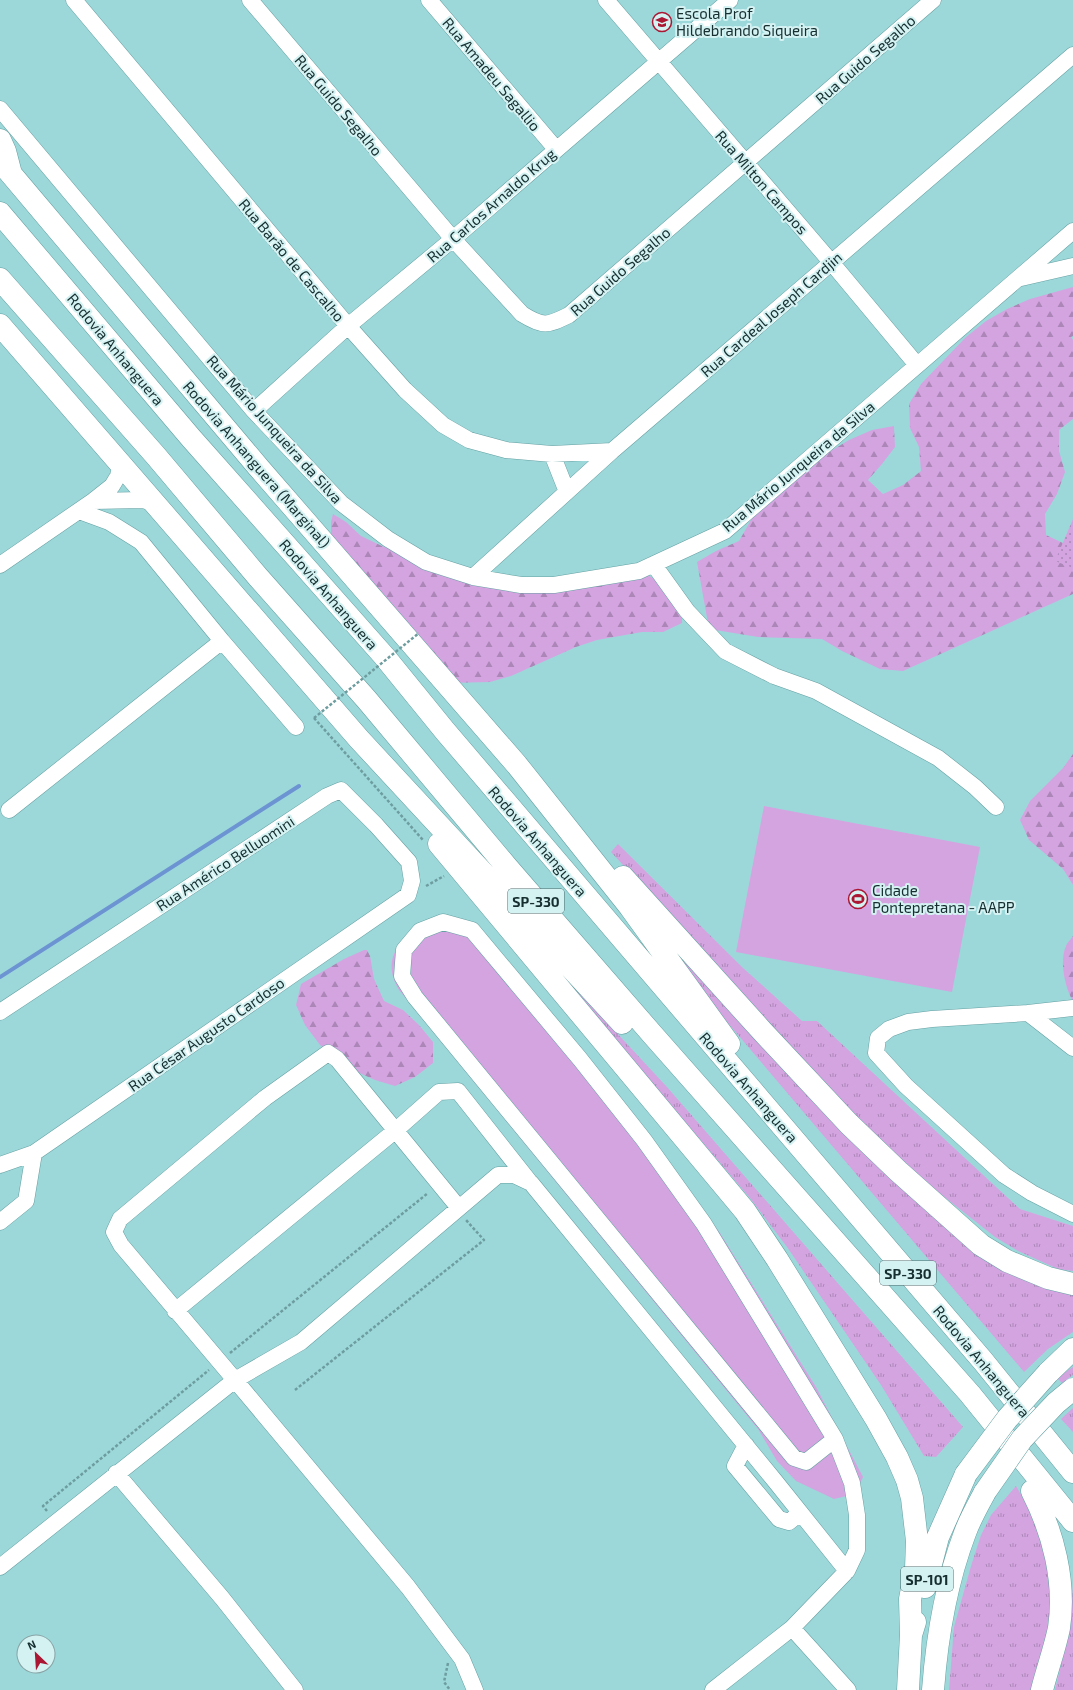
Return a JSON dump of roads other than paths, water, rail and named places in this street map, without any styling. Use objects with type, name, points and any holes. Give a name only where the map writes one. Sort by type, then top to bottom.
[{"type":"highway","points":[[0,140],[5,151],[5,168]]},
{"type":"highway","name":"Rodovia Anhanguera (Marginal)","points":[[5,168],[259,468],[517,765]]},
{"type":"highway","name":"Rodovia Anhanguera","points":[[0,213],[192,438],[384,656],[445,731],[983,1361],[1073,1472]]},
{"type":"highway","name":"Rodovia Anhanguera","points":[[0,279],[151,450],[258,577],[367,700],[502,861],[646,1028],[970,1394],[1073,1521]]},
{"type":"highway","points":[[0,325],[359,739],[684,1089],[948,1392],[1032,1491],[1073,1530]]},
{"type":"highway","points":[[359,739],[453,863],[744,1211],[777,1259],[876,1419],[898,1457],[912,1498],[917,1541],[916,1569],[910,1599],[911,1635]]},
{"type":"highway","points":[[517,765],[630,907],[742,1062],[791,1123],[834,1186]]},
{"type":"highway","points":[[517,765],[576,825],[762,1031],[849,1124],[898,1170],[981,1245],[1007,1261],[1048,1278],[1073,1284]]},
{"type":"highway","name":"SP-101","points":[[908,1690],[911,1635],[938,1537],[966,1474],[1007,1419],[1048,1373],[1073,1349]]},
{"type":"highway","points":[[983,1361],[1073,1454]]},
{"type":"highway","points":[[933,1690],[936,1654],[953,1572],[965,1533],[985,1492],[1022,1439],[1056,1403],[1073,1389]]},
{"type":"highway","points":[[1032,1491],[1043,1512],[1056,1554],[1060,1598],[1059,1628],[1042,1690]]},
{"type":"street","name":"Rua Barão de Cascalho","points":[[74,0],[348,326],[405,390],[443,426],[469,440],[499,448],[552,454],[612,451]]},
{"type":"street","name":"Rua Guido Segalho","points":[[250,0],[453,239],[522,314],[535,322],[552,324],[569,315],[933,0]]},
{"type":"street","name":"Rua Amadeu Sagallio","points":[[429,0],[556,149]]},
{"type":"street","name":"Rua Milton Campos","points":[[606,0],[831,262],[916,365]]},
{"type":"street","name":"Rua Carlos Arnaldo Krug","points":[[254,411],[348,326],[453,239],[658,60],[730,0]]},
{"type":"street","name":"Rua Cardeal Joseph Cardjin","points":[[473,577],[612,451],[1073,55]]},
{"type":"street","name":"Rua Mário Junqueira da Silva","points":[[0,109],[254,411],[341,503],[388,539],[426,562],[473,577],[521,585],[554,585],[639,571],[725,531],[1073,230]]},
{"type":"street","points":[[1019,278],[1073,266]]},
{"type":"street","points":[[552,454],[567,492]]},
{"type":"street","points":[[0,565],[79,511],[112,486],[118,476],[121,464]]},
{"type":"street","points":[[93,501],[142,500],[155,503]]},
{"type":"street","points":[[79,511],[109,522],[141,542],[222,641],[296,727]]},
{"type":"street","points":[[654,565],[688,612],[725,651],[774,676],[816,691],[938,758],[975,787],[996,807]]},
{"type":"street","points":[[9,810],[222,641]]},
{"type":"street","name":"Rua Américo Belluomini","points":[[0,1012],[327,796],[341,790],[376,825],[409,862],[412,881],[408,895]]},
{"type":"street","name":"Rua César Augusto Cardoso","points":[[0,1165],[34,1153],[408,895]]},
{"type":"street","points":[[713,1690],[792,1628],[847,1572],[857,1550],[857,1515],[852,1483],[835,1439],[704,1224],[644,1140],[580,1059],[472,930],[443,922],[420,931],[404,950],[402,976],[415,997],[715,1365],[794,1458],[806,1462],[835,1439]]},
{"type":"street","points":[[1073,1008],[908,1022],[889,1029],[878,1038],[876,1053],[906,1086],[1004,1174],[1032,1193],[1073,1214]]},
{"type":"street","points":[[1028,1013],[1073,1048]]},
{"type":"street","points":[[459,1208],[337,1060],[328,1053],[259,1104],[120,1219],[114,1232],[121,1245],[175,1311],[235,1380],[408,1587],[462,1659],[475,1690]]},
{"type":"street","points":[[175,1311],[396,1130],[439,1092],[458,1091],[531,1183],[746,1445],[847,1572]]},
{"type":"street","points":[[0,1222],[26,1201],[34,1153]]},
{"type":"street","points":[[0,1567],[116,1473],[235,1380],[301,1342],[498,1175],[514,1175],[531,1183]]},
{"type":"street","points":[[746,1445],[735,1466],[779,1519],[789,1522],[800,1513]]},
{"type":"street","points":[[116,1473],[222,1598],[295,1690]]},
{"type":"street","points":[[792,1628],[848,1690]]},
{"type":"waterway","points":[[0,977],[299,786]]},
{"type":"place","name":"Escola Prof Hildebrando Siqueira","points":[[662,22]]},
{"type":"place","name":"Cidade Pontepretana - AAPP","points":[[858,899]]}]
